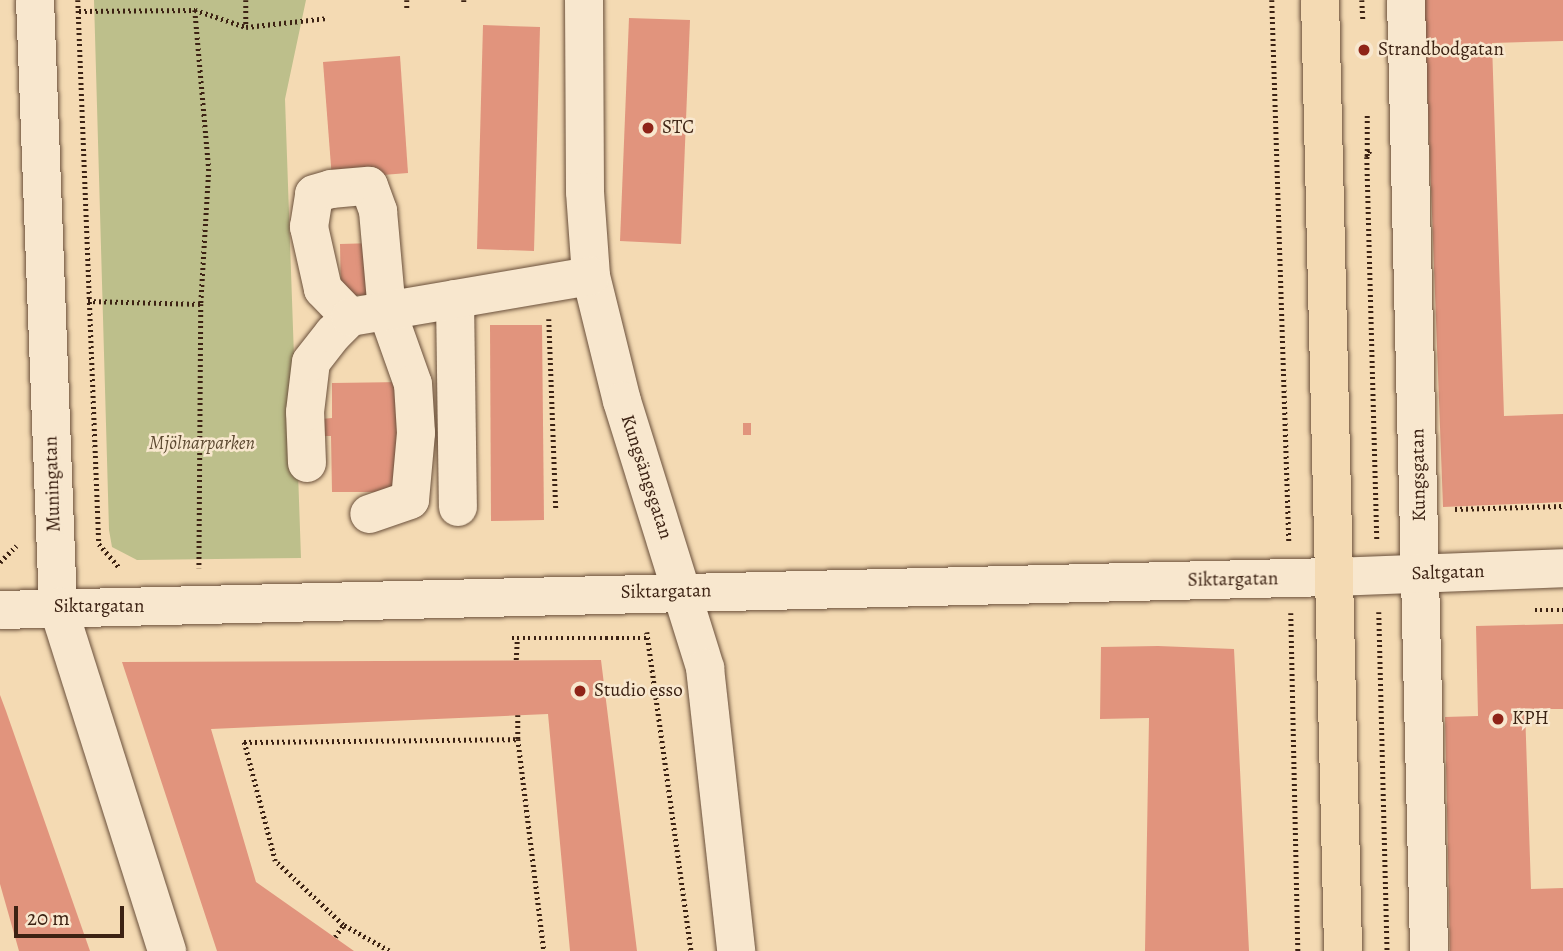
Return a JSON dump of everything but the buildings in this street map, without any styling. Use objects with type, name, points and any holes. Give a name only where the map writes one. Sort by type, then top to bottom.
[{"type":"main road","points":[[1320,0],[1343,951]]},
{"type":"street","name":"Muningatan","points":[[35,0],[58,607],[167,951]]},
{"type":"street","name":"Kungsängsgatan","points":[[584,0],[585,192],[592,276],[622,401],[705,668],[736,951]]},
{"type":"street","name":"Kungsgatan","points":[[1406,0],[1429,951]]},
{"type":"street","points":[[307,463],[305,412],[311,362],[369,314],[592,276]]},
{"type":"street","points":[[455,299],[458,507]]},
{"type":"street","points":[[369,314],[413,384],[416,433],[410,500],[369,514]]},
{"type":"street","name":"Saltgatan","points":[[1333,577],[1563,568]]},
{"type":"street","name":"Siktargatan","points":[[0,610],[1333,577]]},
{"type":"path","points":[[246,0],[246,27]]},
{"type":"path","points":[[407,0],[407,9]]},
{"type":"path","points":[[1272,0],[1290,579],[1298,951]]},
{"type":"path","points":[[1362,0],[1363,19]]},
{"type":"path","points":[[195,10],[209,169],[201,304],[202,490],[198,571]]},
{"type":"path","points":[[79,11],[195,10],[246,27],[327,18]]},
{"type":"path","points":[[1367,116],[1367,157]]},
{"type":"path","points":[[547,283],[556,509]]},
{"type":"path","points":[[88,301],[201,304]]},
{"type":"path","points":[[1420,510],[1563,506]]},
{"type":"path","points":[[516,660],[517,638]]},
{"type":"path","points":[[518,715],[518,740],[544,951]]},
{"type":"path","points":[[389,951],[344,925],[275,861],[244,742],[518,740]]},
{"type":"path","points":[[335,937],[344,925]]},
{"type":"green space","name":"Mjölnarparken","points":[[94,0],[306,0],[285,99],[301,558],[137,560],[112,547],[109,530]]},
{"type":"place","name":"Strandbodgatan","points":[[1364,50]]},
{"type":"place","name":"STC","points":[[648,128]]},
{"type":"place","name":"Studio esso","points":[[580,691]]},
{"type":"place","name":"KPH","points":[[1498,719]]}]
